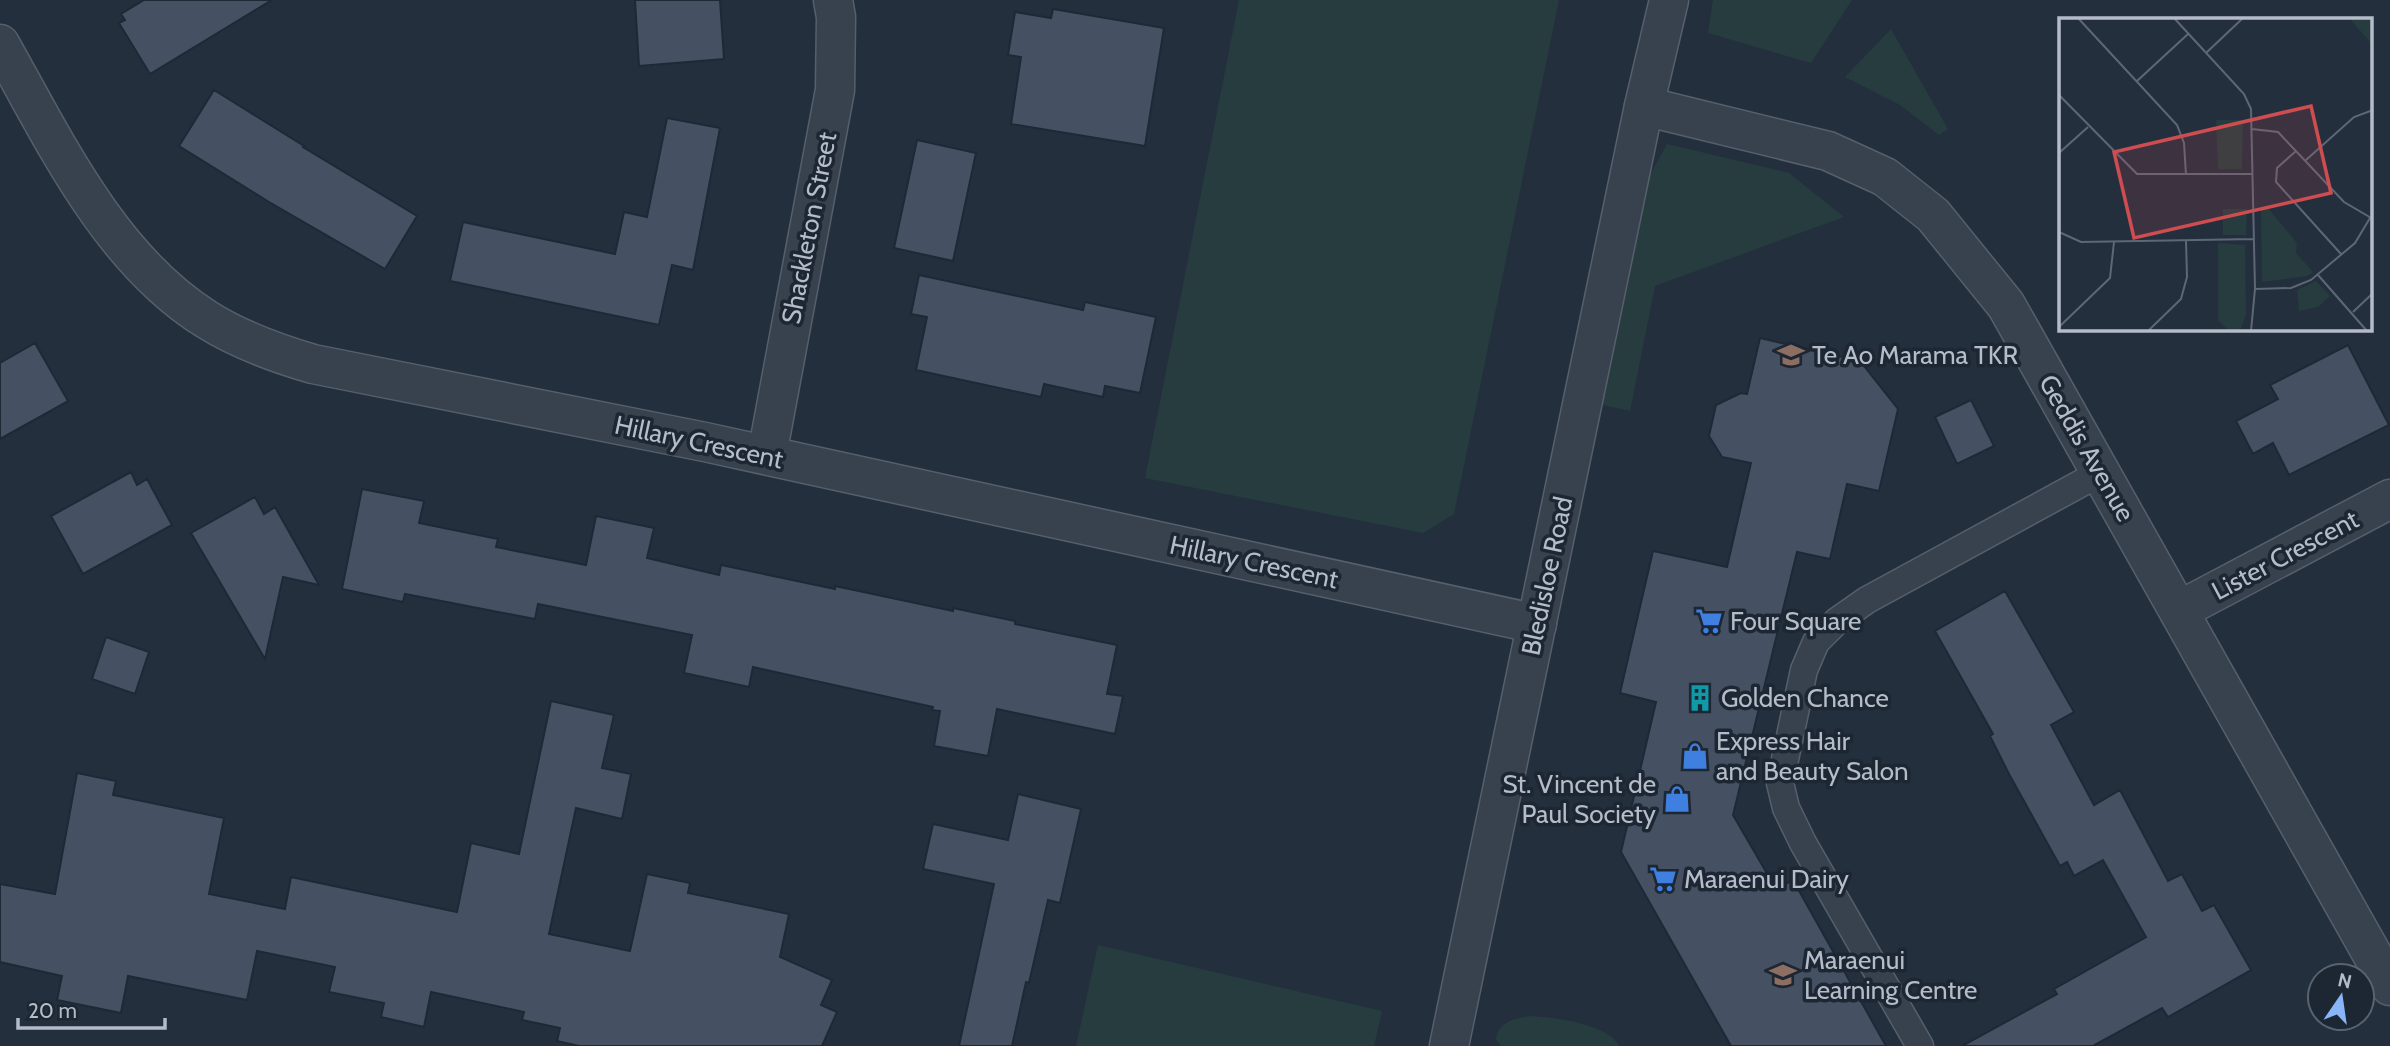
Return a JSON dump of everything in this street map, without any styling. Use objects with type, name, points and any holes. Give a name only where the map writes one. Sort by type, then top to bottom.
[{"type":"street","name":"Shackleton Street","points":[[766,455],[835,90],[834,0]]},
{"type":"street","points":[[1644,106],[1669,0]]},
{"type":"street","name":"Hillary Crescent","points":[[0,44],[86,196],[162,285],[205,318],[272,352],[313,364],[766,455],[1538,624]]},
{"type":"street","name":"Geddis Avenue","points":[[1644,106],[1828,151],[1885,177],[1933,215],[2006,305],[2390,986]]},
{"type":"street","name":"Bledisloe Road","points":[[1449,1046],[1644,106]]},
{"type":"street","name":"Lister Crescent","points":[[2180,610],[2390,499]]},
{"type":"lane","points":[[1920,1046],[1803,843],[1786,808],[1780,783],[1804,670],[1816,642],[1837,621],[1867,600],[2100,473]]},
{"type":"green space","points":[[1239,0],[1559,0],[1454,514],[1423,533],[1145,478]]},
{"type":"green space","points":[[1713,0],[1852,0],[1811,63],[1708,33]]},
{"type":"green space","points":[[1891,29],[1948,129],[1939,135],[1900,105],[1845,77]]},
{"type":"green space","points":[[1667,144],[1789,173],[1844,217],[1655,286],[1630,411],[1598,404],[1642,189]]},
{"type":"green space","points":[[1098,945],[1382,1011],[1374,1046],[1076,1046]]},
{"type":"green space","points":[[1530,1016],[1566,1020],[1593,1027],[1613,1038],[1619,1046],[1501,1046],[1496,1039],[1500,1028],[1508,1022]]},
{"type":"building","points":[[144,0],[272,0],[150,74],[119,23],[125,20],[121,14]]},
{"type":"building","points":[[635,0],[720,0],[724,59],[639,66]]},
{"type":"building","points":[[1053,9],[1164,28],[1145,146],[1011,124],[1021,57],[1008,55],[1015,12],[1051,18]]},
{"type":"building","points":[[214,90],[417,216],[385,269],[179,146]]},
{"type":"building","points":[[667,118],[720,128],[693,270],[672,265],[659,325],[450,281],[463,222],[615,254],[624,212],[647,217]]},
{"type":"building","points":[[917,140],[976,153],[953,261],[894,248]]},
{"type":"building","points":[[919,275],[1083,310],[1085,302],[1156,317],[1140,393],[1105,386],[1103,397],[1044,384],[1041,397],[916,370],[927,317],[911,314]]},
{"type":"building","points":[[1760,338],[1860,361],[1898,409],[1879,491],[1847,484],[1830,559],[1797,552],[1733,815],[1776,889],[1793,880],[1886,1046],[1731,1046],[1621,852],[1656,702],[1620,693],[1653,551],[1727,567],[1751,463],[1722,457],[1709,436],[1716,405],[1741,393],[1747,394]]},
{"type":"building","points":[[35,343],[68,401],[0,439],[0,363]]},
{"type":"building","points":[[2348,345],[2389,425],[2289,475],[2273,443],[2253,454],[2236,421],[2278,399],[2270,385]]},
{"type":"building","points":[[1971,400],[1994,446],[1957,464],[1935,417]]},
{"type":"building","points":[[131,472],[137,485],[147,479],[172,525],[83,574],[51,516]]},
{"type":"building","points":[[362,489],[424,501],[419,523],[498,539],[496,547],[586,565],[596,516],[654,528],[647,558],[719,575],[721,565],[835,589],[835,586],[953,611],[953,608],[1117,645],[1107,694],[1123,696],[1115,734],[997,709],[988,756],[934,746],[940,711],[932,710],[933,707],[753,667],[749,687],[684,673],[692,635],[538,604],[535,619],[405,594],[403,602],[342,589]]},
{"type":"building","points":[[255,497],[264,514],[275,507],[319,585],[283,577],[265,659],[191,533]]},
{"type":"building","points":[[2005,591],[2074,712],[2051,725],[2094,805],[2120,790],[2168,881],[2182,874],[2202,911],[2214,905],[2251,970],[2168,1017],[2162,1008],[2093,1046],[1962,1046],[2057,994],[2054,989],[2146,937],[2103,860],[2074,876],[2067,862],[2060,866],[2009,774],[1990,736],[1993,734],[1935,631]]},
{"type":"building","points":[[106,637],[149,652],[135,694],[92,679]]},
{"type":"building","points":[[551,701],[614,715],[602,768],[631,774],[622,819],[576,808],[549,934],[630,951],[647,874],[690,883],[688,893],[789,914],[780,957],[832,980],[821,1005],[837,1012],[822,1046],[579,1046],[557,1041],[560,1028],[522,1020],[524,1012],[431,992],[424,1027],[381,1017],[384,1003],[329,992],[335,967],[257,951],[247,1000],[128,976],[121,1013],[57,1000],[62,976],[0,962],[0,884],[55,894],[77,773],[116,781],[113,795],[224,818],[209,894],[285,909],[291,877],[457,912],[471,843],[519,854]]},
{"type":"building","points":[[1018,794],[1081,809],[1060,903],[1048,900],[1012,1046],[959,1046],[994,884],[923,869],[933,824],[1008,840]]},
{"type":"place","name":"Te Ao Marama TKR","points":[[1791,355]]},
{"type":"place","name":"Four Square","points":[[1709,621]]},
{"type":"place","name":"Golden Chance","points":[[1700,698]]},
{"type":"place","name":"Express Hair and Beauty Salon","points":[[1695,756]]},
{"type":"place","name":"St. Vincent de Paul Society","points":[[1677,799]]},
{"type":"place","name":"Maraenui Dairy","points":[[1663,879]]},
{"type":"place","name":"Maraenui Learning Centre","points":[[1783,975]]}]
